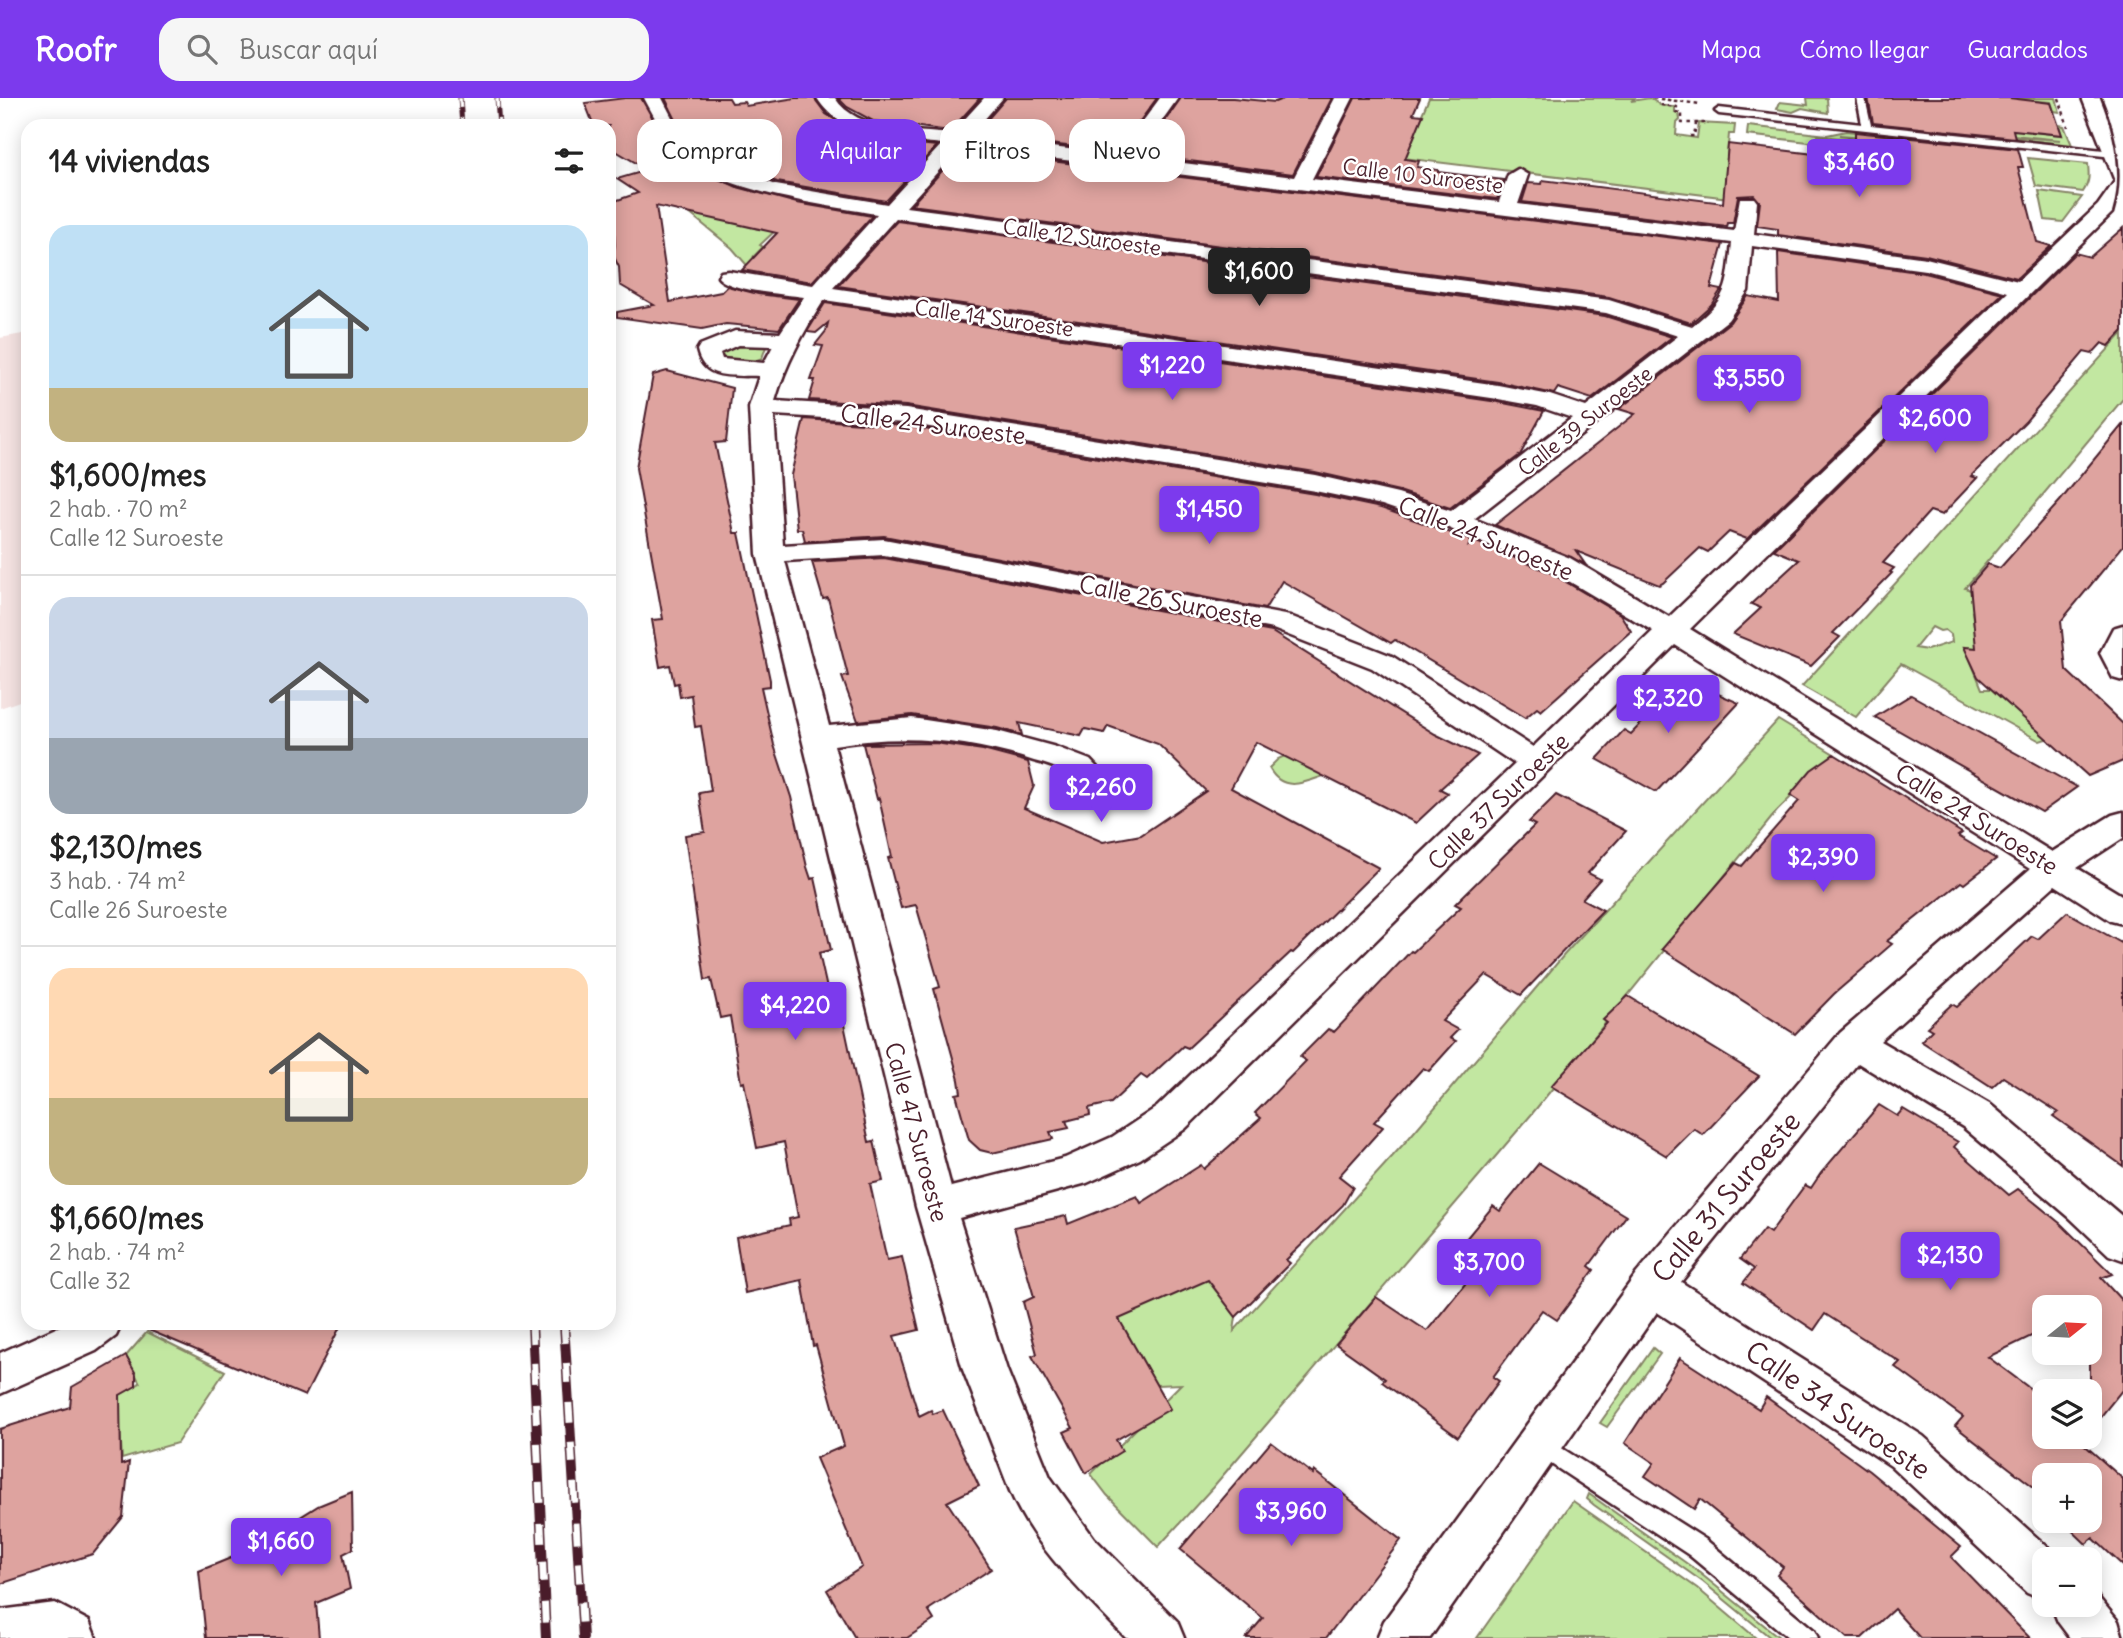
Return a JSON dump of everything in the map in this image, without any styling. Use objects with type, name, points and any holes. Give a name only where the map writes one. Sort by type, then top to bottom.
[{"type":"street","points":[[653,98],[664,119]]},
{"type":"street","name":"Calle 10 Suroeste","points":[[826,98],[837,114],[851,121],[888,132],[940,139]]},
{"type":"street","name":"Calle 47 Suroeste","points":[[975,119],[994,98]]},
{"type":"street","points":[[1154,119],[1169,98]]},
{"type":"street","points":[[1300,184],[1344,98]]},
{"type":"street","points":[[2091,98],[2123,179]]},
{"type":"street","name":"Calle 47 Suroeste","points":[[940,158],[818,292],[780,355],[761,407],[770,554],[936,1207],[985,1370],[1033,1491],[1077,1553],[1160,1638]]},
{"type":"street","name":"Calle 10 Suroeste","points":[[1185,170],[1926,264],[2023,289]]},
{"type":"street","points":[[1507,209],[1518,175]]},
{"type":"street","name":"Calle 12 Suroeste","points":[[751,182],[772,190],[892,211],[1609,307],[1697,335]]},
{"type":"street","name":"Calle 37 Suroeste","points":[[936,1207],[1073,1171],[1126,1148],[1171,1118],[2105,209],[2123,184]]},
{"type":"street","name":"Calle 39 Suroeste","points":[[1455,521],[1720,315],[1737,291],[1745,239],[1747,202]]},
{"type":"street","name":"Calle 14 Suroeste","points":[[729,277],[1498,392],[1542,400],[1591,417]]},
{"type":"street","name":"Calle 24 Suroeste","points":[[761,407],[906,416],[1302,481],[1389,499],[1455,521],[1560,564],[1673,631],[2123,912]]},
{"type":"street","name":"Calle 26 Suroeste","points":[[770,554],[884,547],[1280,622],[1382,662],[1537,764]]},
{"type":"street","points":[[2123,634],[2114,653],[2123,672]]},
{"type":"street","points":[[816,738],[870,729],[915,728],[977,738],[1048,754],[1080,768],[1098,785]]},
{"type":"street","name":"Calle 31 Suroeste","points":[[1401,1638],[1652,1286],[1853,1043],[2054,867],[2123,823]]},
{"type":"street","points":[[1853,1043],[1977,1116],[2123,1242]]},
{"type":"street","name":"Calle 34 Suroeste","points":[[1652,1286],[1907,1451],[2032,1565]]},
{"type":"street","points":[[0,1374],[91,1330]]},
{"type":"street","points":[[2084,1617],[2101,1638]]},
{"type":"street","points":[[0,1634],[55,1626],[72,1638]]},
{"type":"lane","points":[[1861,98],[1867,127]]},
{"type":"lane","points":[[1719,111],[2113,154]]},
{"type":"lane","points":[[1541,1444],[1697,1547],[1761,1598],[1805,1638]]},
{"type":"path","points":[[1661,103],[1676,107],[1676,112],[1682,114],[1682,123],[1710,124]]},
{"type":"path","points":[[1690,136],[1694,136],[1696,124]]},
{"type":"shaded area","points":[[21,334],[21,700],[0,708],[0,338]]},
{"type":"green space","points":[[1429,98],[1635,98],[1631,101],[1650,98],[1660,105],[1675,107],[1680,120],[1677,123],[1676,135],[1697,138],[1699,123],[1735,125],[1734,134],[1729,134],[1725,182],[1810,208],[1403,158]]},
{"type":"green space","points":[[1807,98],[1827,98],[1828,113],[1802,108],[1793,112],[1777,109],[1780,102],[1808,105]]},
{"type":"green space","points":[[1980,98],[2056,98],[2060,112],[2054,111],[2051,102],[2024,100],[2036,132],[2062,135],[2059,125],[2064,126],[2072,145],[1973,134],[2060,140],[1976,131]]},
{"type":"green space","points":[[1748,126],[1827,135],[1846,131],[1865,133],[1866,137],[1839,135],[1868,141],[1818,136],[1817,143],[1747,135]]},
{"type":"green space","points":[[2028,158],[2088,164],[2088,178],[2083,192],[2036,186]]},
{"type":"green space","points":[[2039,191],[2082,197],[2063,222],[2045,220]]},
{"type":"green space","points":[[683,208],[758,229],[790,208],[779,227],[760,245],[763,247],[754,256],[760,258],[751,270],[732,248]]},
{"type":"green space","points":[[2123,333],[2123,399],[1965,588],[1973,591],[1987,614],[1972,612],[1975,632],[1993,649],[1965,647],[1982,689],[1991,689],[2009,705],[2023,702],[2083,727],[2040,741],[1901,664],[1856,717],[1802,686]],"holes":[[[1932,627],[1945,630],[1951,635],[1952,642],[1927,650],[1915,648]]]},
{"type":"green space","points":[[767,344],[762,358],[751,361],[719,359],[717,352],[727,345]]},
{"type":"green space","points":[[1778,720],[1834,754],[1777,811],[1531,1115],[1213,1487],[1158,1547],[1107,1495],[1091,1474],[1181,1384],[1156,1385],[1126,1331],[1115,1321],[1196,1265],[1236,1317],[1234,1331],[1409,1138],[1564,955]]},
{"type":"green space","points":[[1289,754],[1326,775],[1295,784],[1281,781],[1269,768],[1278,759]]},
{"type":"green space","points":[[147,1332],[225,1371],[177,1443],[122,1459],[118,1396],[140,1383],[126,1356]]},
{"type":"green space","points":[[1653,1348],[1660,1354],[1607,1427],[1600,1423]]},
{"type":"green space","points":[[1589,1494],[1696,1570],[1780,1638],[1771,1638],[1703,1582],[1594,1505],[1587,1499]]},
{"type":"green space","points":[[1573,1501],[1697,1588],[1756,1638],[1477,1638]]},
{"type":"building","points":[[641,98],[653,119],[637,119],[637,164],[616,151],[616,119],[591,119],[585,103]]},
{"type":"building","points":[[665,98],[729,98],[732,103],[744,102],[746,106],[795,98],[814,98],[826,114],[834,119],[796,119],[796,182],[904,182],[886,201],[777,182],[782,182],[782,119],[676,119]]},
{"type":"building","points":[[838,98],[980,98],[961,119],[940,119],[940,130],[926,128],[926,119],[869,119],[847,107]]},
{"type":"building","points":[[1006,98],[1157,98],[1141,119],[1069,119],[1069,146],[1055,145],[1055,119],[988,119]]},
{"type":"building","points":[[1181,98],[1233,98],[1275,102],[1285,98],[1332,98],[1293,174],[1185,160],[1185,119],[1166,119]]},
{"type":"building","points":[[1355,98],[1420,98],[1413,114],[1423,115],[1405,159],[1419,161],[1417,167],[1438,172],[1504,180],[1497,199],[1316,177]]},
{"type":"building","points":[[1868,98],[2009,98],[2051,103],[2062,135],[2013,130],[2015,138],[1873,123]]},
{"type":"building","points":[[1855,132],[2018,149],[2023,167],[2018,167],[2037,242],[2051,246],[2017,278],[1926,255],[1778,235],[1778,229],[1757,226],[1760,202],[1754,195],[1738,196],[1733,223],[1728,223],[1727,227],[1522,202],[1528,183],[1542,184],[1543,180],[1723,203],[1728,144],[1832,156],[1831,138],[1855,140]]},
{"type":"building","points":[[926,145],[937,146],[926,158]]},
{"type":"building","points":[[1055,162],[1069,163],[1069,182],[1185,182],[1185,178],[1723,244],[1711,288],[1721,290],[1711,305],[1691,323],[1609,297],[911,205],[940,173],[940,182],[1055,182]]},
{"type":"building","points":[[637,173],[637,182],[726,182],[797,203],[872,216],[812,282],[742,270],[777,233],[656,206],[670,302],[721,292],[727,286],[758,294],[799,299],[779,329],[726,324],[702,329],[617,317],[617,312],[654,305],[620,285],[616,261],[616,201],[638,193],[617,179]]},
{"type":"building","points":[[897,221],[1605,316],[1672,337],[1592,399],[1558,388],[1554,394],[1498,382],[838,286]]},
{"type":"building","points":[[2123,228],[2123,331],[2109,346],[2102,343],[2092,354],[2084,352],[2026,421],[1971,476],[1977,478],[1942,515],[1930,511],[1883,563],[1894,568],[1890,572],[1892,573],[1833,633],[1840,637],[1811,666],[1733,634],[1761,608],[1751,604],[1799,560],[1774,550],[2075,253],[2090,257]]},
{"type":"building","points":[[1778,252],[1924,273],[2003,293],[1747,539],[1729,532],[1708,552],[1700,548],[1659,585],[1576,551],[1585,564],[1495,525],[1635,414],[1619,409],[1730,322],[1748,296],[1779,302]]},
{"type":"building","points":[[825,303],[1544,411],[1520,455],[1450,508],[1399,491],[1315,472],[906,406],[809,400],[815,380],[811,380],[823,346],[815,345],[826,331],[828,323],[816,333],[807,332]]},
{"type":"building","points":[[667,371],[732,388],[726,442],[715,443],[734,533],[739,533],[770,680],[770,686],[761,687],[774,745],[791,797],[807,867],[811,879],[815,878],[831,950],[819,953],[832,1011],[841,1010],[869,1142],[874,1141],[883,1181],[870,1184],[887,1260],[902,1257],[919,1330],[894,1336],[919,1416],[931,1410],[933,1414],[943,1410],[979,1486],[947,1502],[991,1569],[928,1610],[934,1620],[907,1638],[855,1638],[827,1590],[862,1567],[816,1458],[844,1446],[816,1345],[813,1346],[802,1280],[745,1293],[736,1237],[790,1225],[789,1219],[798,1217],[784,1142],[757,1148],[744,1082],[741,1083],[730,1016],[720,1018],[711,979],[705,980],[685,835],[705,832],[699,793],[711,791],[701,726],[695,727],[691,695],[680,697],[678,683],[674,684],[670,665],[660,667],[652,620],[663,619],[636,468],[653,375]]},
{"type":"building","points":[[804,419],[906,426],[1315,494],[1381,508],[1471,540],[1469,545],[1474,541],[1549,572],[1620,614],[1631,631],[1541,711],[1537,708],[1525,718],[1395,640],[1391,643],[1282,581],[1265,609],[884,536],[805,541],[802,529],[797,529],[791,475]]},
{"type":"building","points":[[2123,424],[2123,546],[2061,621],[2066,670],[2123,724],[2123,761],[2088,776],[1978,677],[1964,647],[1976,648],[1970,585],[1988,564],[2000,568],[2060,501]]},
{"type":"building","points":[[884,558],[1272,632],[1435,734],[1478,755],[1440,789],[1448,793],[1416,823],[1256,742],[1231,788],[1379,868],[1293,953],[1188,1048],[1183,1046],[1147,1079],[1141,1075],[1111,1103],[1089,1108],[1090,1115],[1066,1121],[1069,1128],[1050,1132],[1053,1139],[992,1153],[980,1150],[969,1140],[956,1094],[961,1093],[959,1080],[934,989],[940,987],[916,905],[901,908],[888,858],[892,857],[879,798],[877,799],[863,744],[935,743],[983,750],[1028,762],[1034,786],[1024,808],[1103,842],[1141,835],[1206,791],[1158,744],[1108,726],[1104,733],[1085,729],[1081,736],[1019,723],[1022,735],[997,728],[912,715],[858,721],[842,677],[848,676],[828,598],[823,599],[812,562]]},
{"type":"building","points":[[1684,679],[1739,703],[1656,792],[1597,759],[1624,730],[1631,734]]},
{"type":"building","points":[[1911,695],[2077,787],[2042,812],[1875,717]]},
{"type":"building","points":[[1834,754],[1962,833],[1958,836],[1996,859],[1964,884],[1961,882],[1887,941],[1892,944],[1834,994],[1795,1034],[1662,949],[1736,863],[1742,866],[1799,801],[1790,795],[1811,770]]},
{"type":"building","points":[[1556,795],[1626,831],[1588,873],[1600,879],[1582,899],[1603,910],[1521,995],[1486,975],[1442,1021],[1458,1030],[1450,1038],[1456,1041],[1429,1071],[1423,1068],[1374,1122],[1383,1127],[1339,1176],[1353,1187],[1343,1205],[1286,1260],[1290,1263],[1236,1317],[1208,1280],[1119,1319],[1170,1409],[1116,1440],[1122,1451],[1086,1473],[1064,1432],[1073,1428],[1032,1356],[1037,1354],[1023,1302],[1034,1297],[1014,1227],[1066,1216],[1068,1224],[1137,1196],[1141,1203],[1201,1165],[1204,1169],[1261,1118],[1255,1113],[1306,1061],[1300,1057],[1328,1029],[1334,1032],[1411,951],[1461,907],[1455,904],[1535,825],[1529,822]]},
{"type":"building","points":[[2067,912],[2123,944],[2123,1166],[2053,1116],[2058,1112],[2003,1077],[1992,1087],[1921,1041],[1932,1030],[1927,1027],[1952,1004],[1957,1007],[2032,936],[2038,939]]},
{"type":"building","points":[[1628,996],[1759,1076],[1703,1135],[1694,1129],[1667,1156],[1551,1086],[1607,1023],[1603,1020]]},
{"type":"building","points":[[1879,1105],[1897,1116],[1903,1109],[1958,1142],[1954,1147],[2009,1195],[2018,1189],[2061,1224],[2112,1274],[2101,1278],[2123,1302],[2123,1389],[2102,1415],[2102,1379],[2090,1379],[2090,1365],[2102,1365],[2102,1295],[2032,1295],[2032,1336],[1988,1357],[2032,1390],[2032,1449],[2089,1449],[2123,1479],[2123,1566],[2093,1538],[2086,1544],[2075,1533],[2102,1533],[2102,1463],[2032,1463],[2032,1486],[1955,1426],[1963,1417],[1895,1367],[1900,1362],[1825,1314],[1814,1330],[1743,1283],[1754,1269],[1740,1259],[1764,1229],[1770,1233],[1805,1185],[1811,1188]]},
{"type":"building","points":[[1539,1163],[1626,1216],[1589,1266],[1594,1270],[1557,1320],[1542,1310],[1493,1377],[1499,1381],[1458,1437],[1382,1382],[1385,1379],[1336,1344],[1376,1297],[1427,1331],[1478,1268],[1471,1264],[1476,1256],[1460,1246],[1493,1206],[1500,1211]]},
{"type":"building","points":[[149,1330],[338,1330],[305,1396]]},
{"type":"building","points":[[126,1356],[136,1374],[136,1386],[120,1395],[121,1465],[129,1462],[123,1517],[93,1554],[0,1584],[0,1429],[70,1407],[72,1387]]},
{"type":"building","points":[[1680,1358],[1759,1409],[1766,1397],[1869,1471],[1961,1547],[1951,1557],[2030,1638],[1920,1638],[1894,1609],[1862,1638],[1847,1638],[1777,1575],[1783,1567],[1700,1499],[1694,1509],[1645,1476],[1654,1463],[1625,1443]]},
{"type":"building","points":[[1271,1442],[1313,1474],[1314,1471],[1401,1540],[1326,1638],[1246,1638],[1263,1618],[1180,1549]]},
{"type":"building","points":[[352,1492],[353,1549],[343,1554],[350,1589],[316,1603],[319,1638],[206,1638],[199,1571],[243,1553],[243,1542],[289,1524],[318,1506]]},
{"type":"railway","points":[[460,98],[462,119]]},
{"type":"railway","points":[[497,98],[498,119]]},
{"type":"railway","points":[[532,1330],[546,1638]]},
{"type":"railway","points":[[564,1330],[583,1638]]}]
